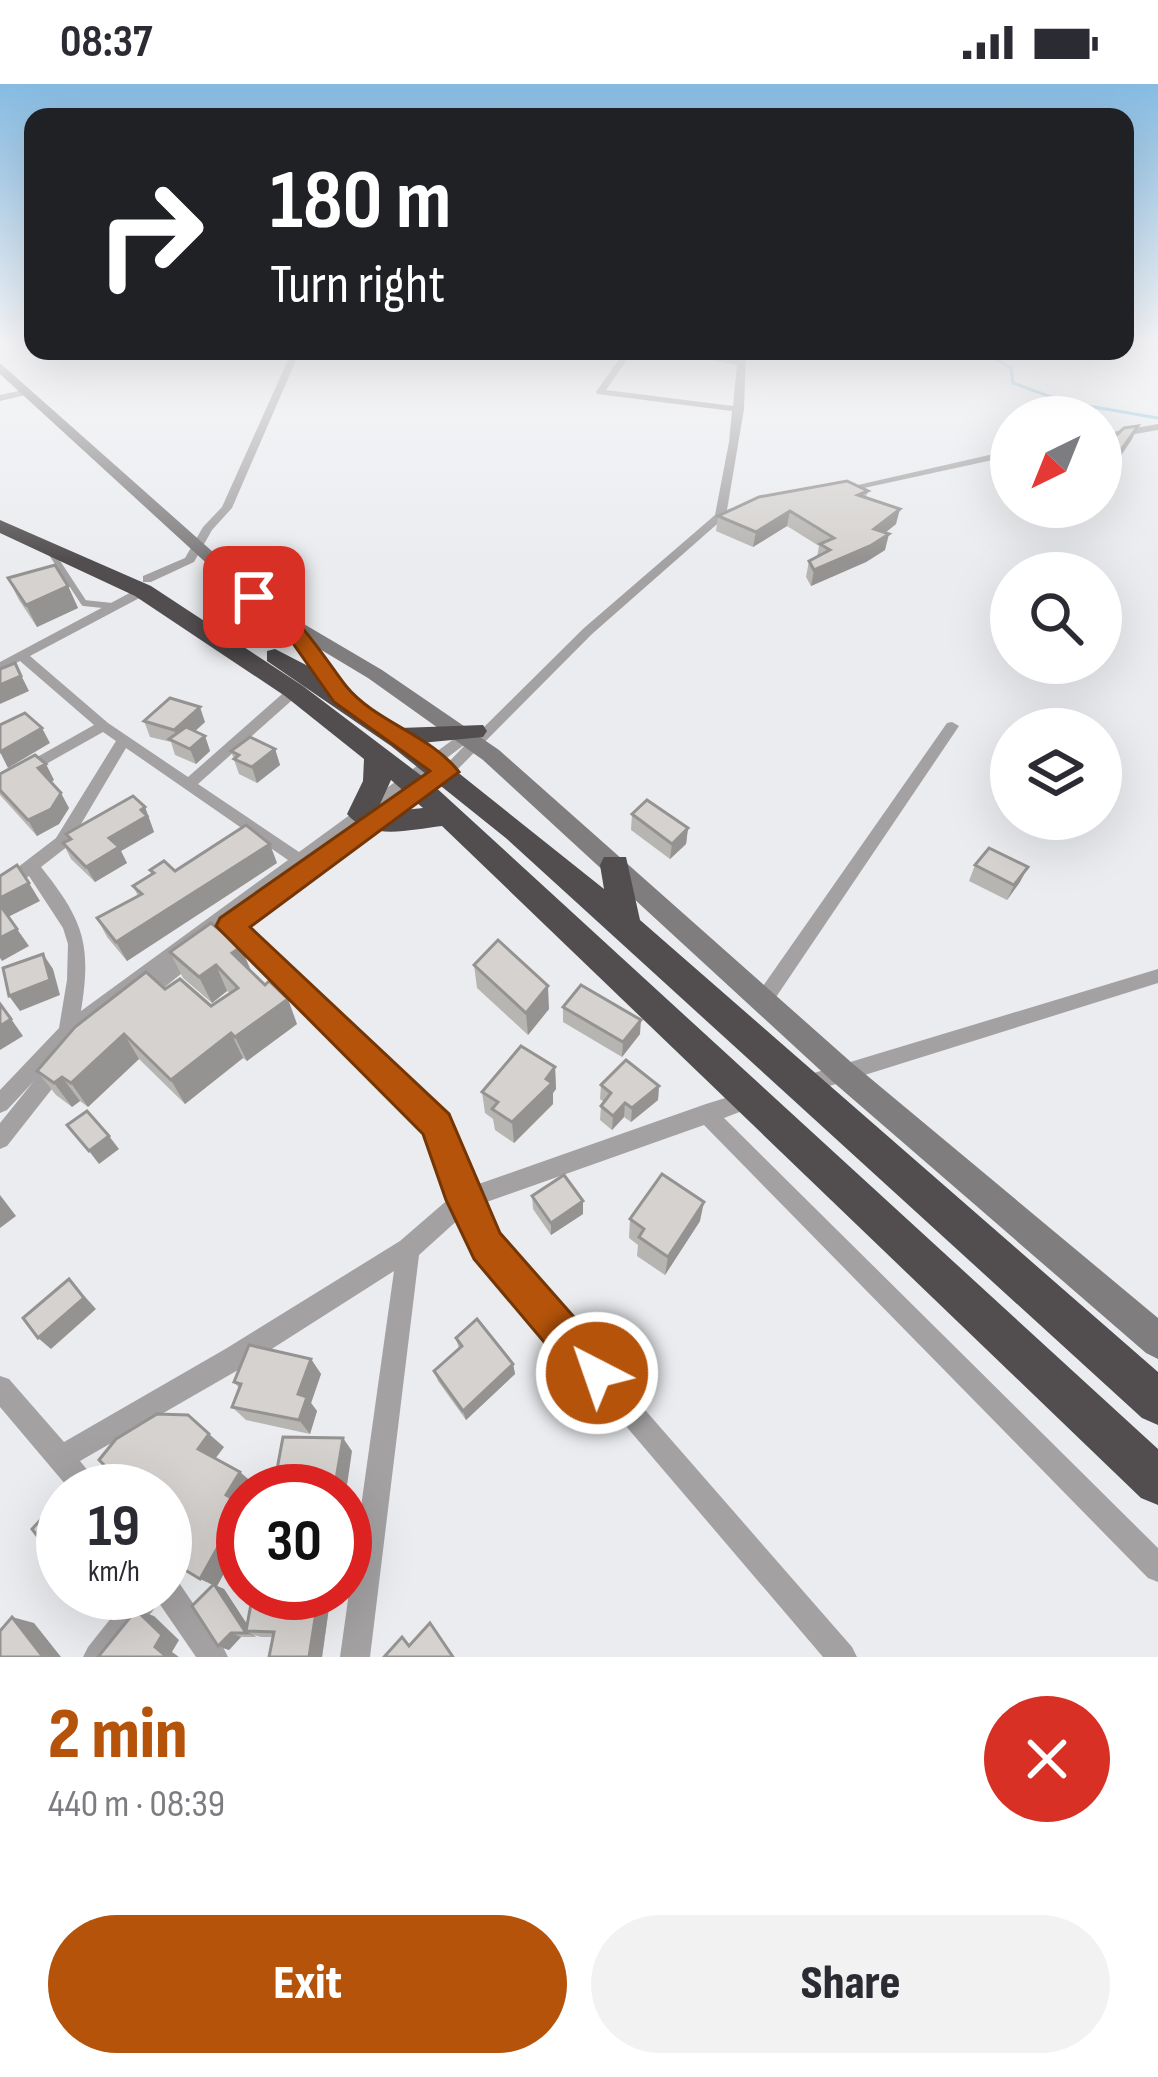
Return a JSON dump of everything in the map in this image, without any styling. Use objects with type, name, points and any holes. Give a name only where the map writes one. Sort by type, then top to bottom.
[{"type":"highway","points":[[0,508],[389,746],[625,924],[1158,1402]]},
{"type":"highway","points":[[0,526],[342,697]]},
{"type":"highway","points":[[292,628],[342,697],[389,746]]},
{"type":"highway","points":[[389,746],[476,737]]},
{"type":"highway","points":[[389,746],[369,818],[450,815]]},
{"type":"highway","points":[[427,775],[450,815],[1158,1481]]},
{"type":"highway","points":[[615,865],[625,924]]},
{"type":"street","points":[[49,412],[155,512],[292,628],[476,737],[842,1072],[1158,1341]]},
{"type":"street","points":[[0,667],[190,560],[241,482],[267,412]]},
{"type":"street","points":[[720,516],[738,412]]},
{"type":"street","points":[[1122,434],[1158,428]]},
{"type":"street","points":[[824,493],[990,457]]},
{"type":"street","points":[[0,1104],[68,1030],[427,775],[476,737],[720,516],[754,505]]},
{"type":"street","points":[[22,656],[123,741],[304,864]]},
{"type":"street","points":[[189,784],[294,692]]},
{"type":"street","points":[[764,1001],[952,725]]},
{"type":"street","points":[[0,784],[103,726]]},
{"type":"street","points":[[0,890],[62,842],[123,741]]},
{"type":"street","points":[[0,1139],[82,1042],[304,864]]},
{"type":"street","points":[[33,869],[72,920],[77,934],[78,978],[68,1030]]},
{"type":"street","points":[[230,926],[437,1125],[464,1200],[487,1246],[842,1657]]},
{"type":"street","points":[[803,1085],[1158,976]]},
{"type":"street","points":[[61,1458],[408,1249],[464,1200],[748,1100]]},
{"type":"street","points":[[706,1112],[1158,1568]]},
{"type":"street","points":[[355,1657],[408,1249]]},
{"type":"street","points":[[0,1388],[66,1464]]},
{"type":"street","points":[[98,1657],[127,1620]]},
{"type":"street","points":[[188,1620],[213,1657]]},
{"type":"building","points":[[1138,426],[1122,448],[1122,430]]},
{"type":"building","points":[[847,481],[868,491],[858,495],[900,509],[874,529],[889,534],[814,570],[809,561],[830,550],[820,544],[834,538],[790,511],[756,532],[718,516],[759,497]]},
{"type":"building","points":[[55,565],[68,586],[26,605],[8,578]]},
{"type":"building","points":[[15,663],[21,676],[0,685],[0,669]]},
{"type":"building","points":[[170,698],[200,707],[174,730],[144,721]]},
{"type":"building","points":[[25,713],[42,728],[0,752],[0,725]]},
{"type":"building","points":[[186,727],[205,736],[190,749],[169,739]]},
{"type":"building","points":[[250,737],[275,749],[252,767],[234,759],[239,755],[231,751]]},
{"type":"building","points":[[35,755],[46,764],[38,768],[61,793],[51,809],[28,820],[0,790],[0,774]]},
{"type":"building","points":[[133,796],[147,816],[109,838],[119,847],[86,867],[63,843],[71,839],[66,834]]},
{"type":"building","points":[[647,800],[688,828],[672,844],[632,814]]},
{"type":"building","points":[[246,825],[270,844],[116,942],[97,918],[142,894],[133,886],[164,861],[175,871]]},
{"type":"building","points":[[989,848],[1028,867],[1014,885],[975,865]]},
{"type":"building","points":[[17,865],[29,883],[0,898],[0,876]]},
{"type":"building","points":[[0,905],[17,929],[0,938]]},
{"type":"building","points":[[211,923],[241,947],[232,953],[265,985],[269,981],[288,999],[235,1037],[231,1033],[171,1080],[124,1034],[71,1083],[62,1077],[54,1083],[37,1071],[75,1027],[146,972],[165,989],[180,979],[211,1006],[238,988],[216,965],[199,977],[170,952]]},
{"type":"building","points":[[498,940],[548,986],[526,1013],[474,965]]},
{"type":"building","points":[[43,954],[50,980],[9,996],[3,968]]},
{"type":"building","points":[[581,985],[641,1020],[623,1042],[563,1007]]},
{"type":"building","points":[[0,1004],[11,1019],[0,1026]]},
{"type":"building","points":[[521,1046],[555,1067],[546,1079],[552,1083],[512,1122],[492,1109],[498,1102],[482,1092]]},
{"type":"building","points":[[626,1060],[659,1086],[632,1108],[625,1103],[613,1116],[601,1106],[611,1093],[601,1085]]},
{"type":"building","points":[[87,1111],[109,1136],[89,1151],[67,1125]]},
{"type":"building","points":[[662,1174],[704,1202],[668,1257],[639,1237],[644,1229],[630,1219]]},
{"type":"building","points":[[564,1175],[583,1201],[551,1223],[532,1196]]},
{"type":"building","points":[[69,1279],[84,1298],[38,1338],[23,1318]]},
{"type":"building","points":[[477,1319],[513,1364],[463,1411],[434,1371],[462,1346],[456,1338]]},
{"type":"building","points":[[249,1345],[311,1359],[298,1394],[307,1397],[299,1420],[232,1407],[241,1384],[234,1382]]},
{"type":"building","points":[[157,1414],[188,1415],[209,1434],[198,1449],[225,1464],[216,1464],[216,1550],[200,1579],[192,1574],[192,1464],[103,1464],[99,1460],[116,1439]]},
{"type":"building","points":[[283,1437],[343,1438],[339,1464],[278,1464]]},
{"type":"building","points":[[214,1584],[216,1620],[238,1620],[246,1633],[231,1633],[218,1646],[192,1606]]},
{"type":"building","points":[[12,1617],[43,1657],[0,1657],[0,1631]]},
{"type":"building","points":[[128,1620],[146,1620],[162,1635],[155,1647],[167,1657],[98,1657]]},
{"type":"building","points":[[248,1620],[315,1620],[309,1657],[269,1657],[274,1632],[246,1631]]},
{"type":"building","points":[[430,1623],[453,1657],[384,1657],[402,1637],[409,1646]]},
{"type":"waterway","points":[[1125,412],[1158,418]]},
{"type":"route","points":[[254,597],[292,628],[342,697],[447,772],[230,926],[437,1125],[464,1200],[487,1246],[597,1373]]}]
